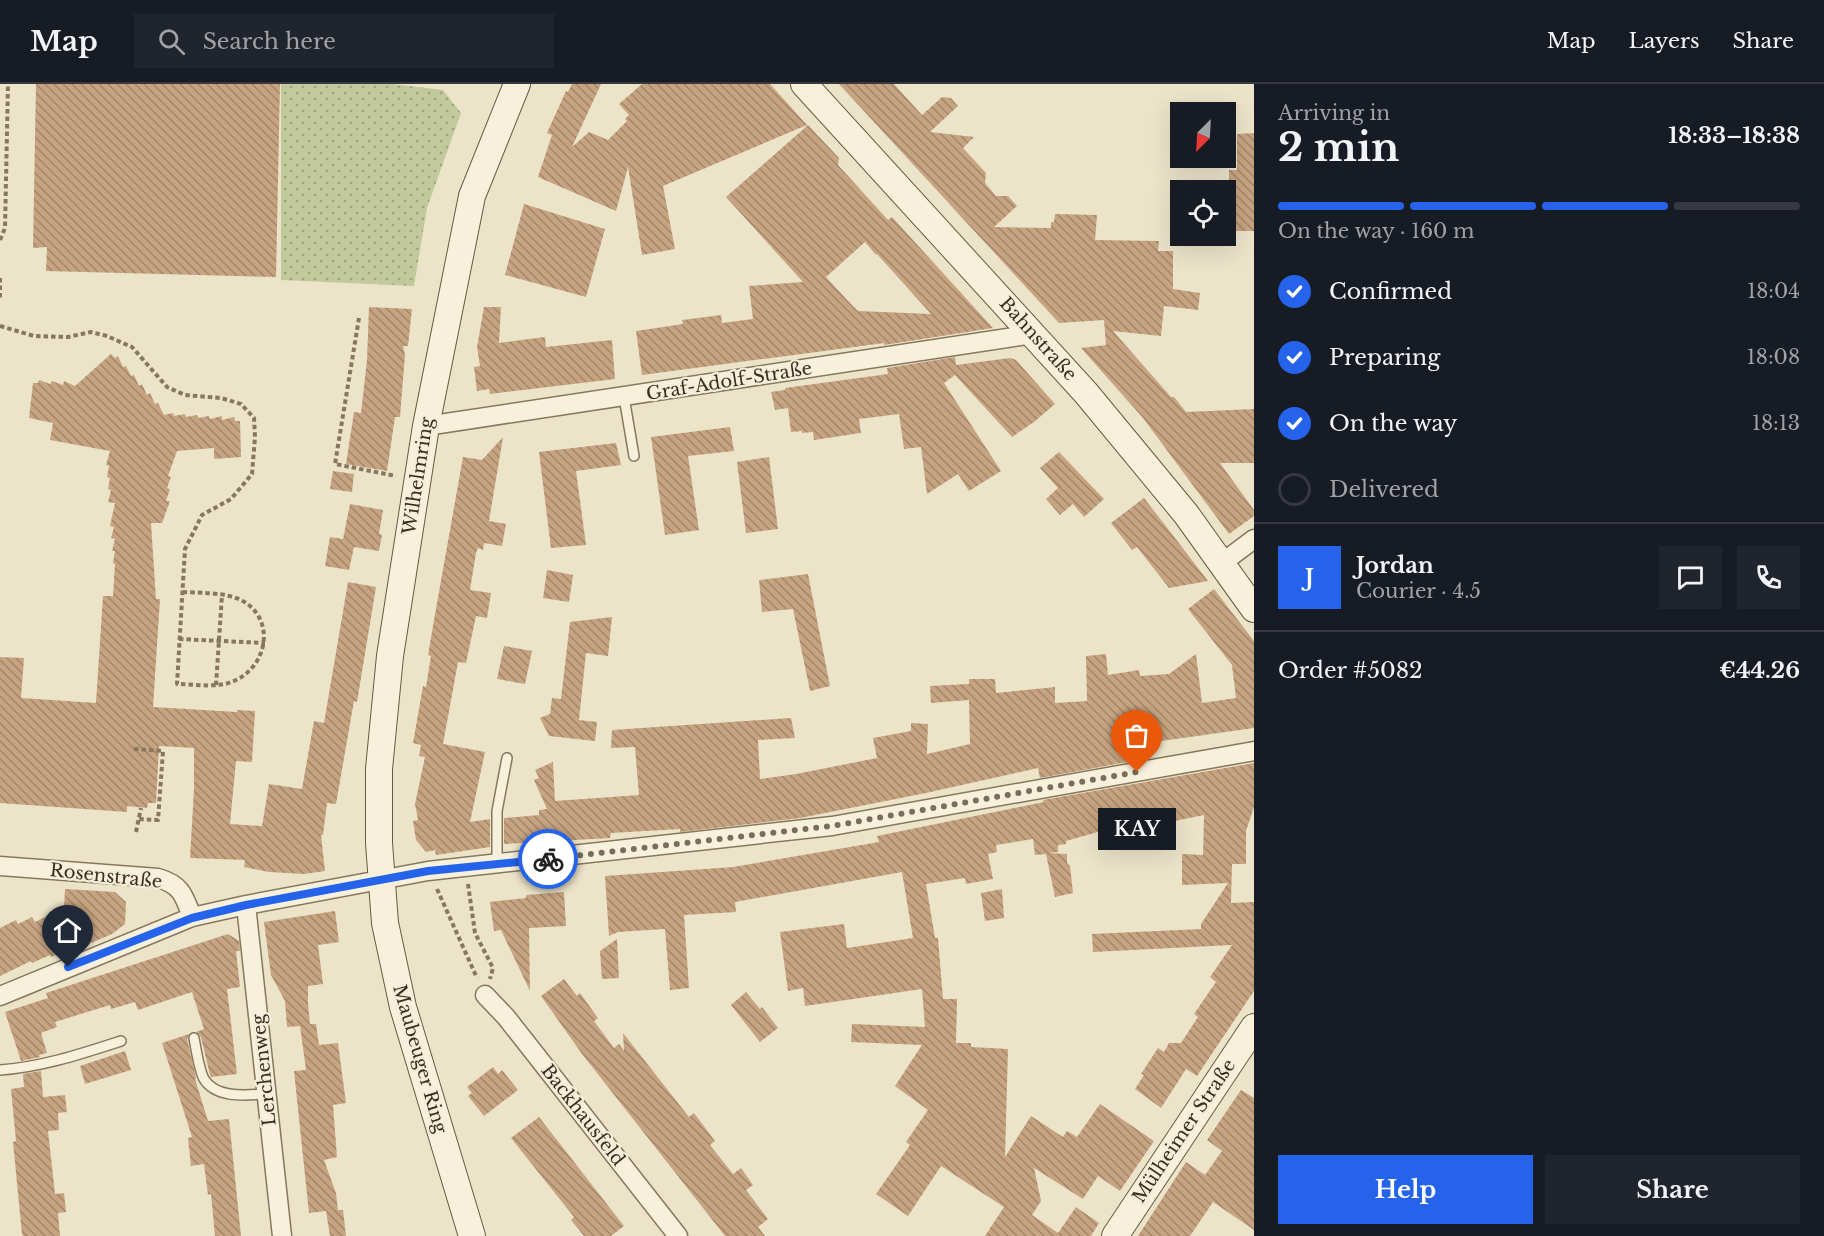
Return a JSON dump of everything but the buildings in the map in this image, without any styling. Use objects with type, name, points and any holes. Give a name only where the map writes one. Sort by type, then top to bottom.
[{"type":"main road","name":"Wilhelmring","points":[[381,879],[379,769],[390,656],[426,426],[472,196],[517,84]]},
{"type":"main road","name":"Bahnstraße","points":[[804,84],[1086,393],[1145,463],[1222,563],[1254,609]]},
{"type":"main road","name":"Maubeuger Ring","points":[[381,879],[385,923],[403,1007],[472,1236]]},
{"type":"main road","name":"Mülheimer Straße","points":[[1115,1236],[1254,1027]]},
{"type":"street","name":"Graf-Adolf-Straße","points":[[426,426],[1033,334]]},
{"type":"street","points":[[1222,563],[1254,539]]},
{"type":"street","points":[[0,996],[192,918],[246,905],[428,871],[832,826],[1254,751]]},
{"type":"street","name":"Rosenstraße","points":[[0,866],[158,878],[174,884],[181,891],[192,918]]},
{"type":"street","name":"Lerchenweg","points":[[246,905],[282,1236]]},
{"type":"street","name":"Backhausfeld","points":[[485,995],[506,1017],[678,1236]]},
{"type":"lane","points":[[624,397],[634,456]]},
{"type":"lane","points":[[497,864],[497,811],[507,758]]},
{"type":"lane","points":[[194,1038],[203,1078],[213,1087],[231,1094],[266,1094]]},
{"type":"lane","points":[[0,1070],[21,1069],[71,1058],[121,1041]]},
{"type":"path","points":[[0,240],[5,228],[8,84]]},
{"type":"path","points":[[0,278],[0,300]]},
{"type":"path","points":[[359,318],[335,464],[417,480]]},
{"type":"path","points":[[0,326],[34,336],[68,337],[91,332],[107,336],[132,347],[167,387],[185,395],[220,398],[241,404],[254,418],[252,474],[231,499],[202,515],[185,549],[182,592],[179,639],[177,684],[216,685],[234,682],[250,672],[265,643],[263,626],[256,611],[240,600],[222,595],[182,592]]},
{"type":"path","points":[[216,685],[222,595]]},
{"type":"path","points":[[179,639],[265,643]]},
{"type":"path","points":[[134,749],[164,751],[158,820],[139,819]]},
{"type":"path","points":[[136,832],[141,808]]},
{"type":"path","points":[[465,868],[475,933],[493,968],[485,995]]},
{"type":"path","points":[[428,871],[485,995]]},
{"type":"green space","points":[[281,84],[393,84],[443,90],[461,113],[427,208],[414,286],[281,280]]},
{"type":"way so far","points":[[548,859],[832,826],[1137,772]]},
{"type":"place","name":"KAY","points":[[1137,772]]},
{"type":"route","points":[[68,967],[192,918],[246,905],[428,871],[548,859]]}]
